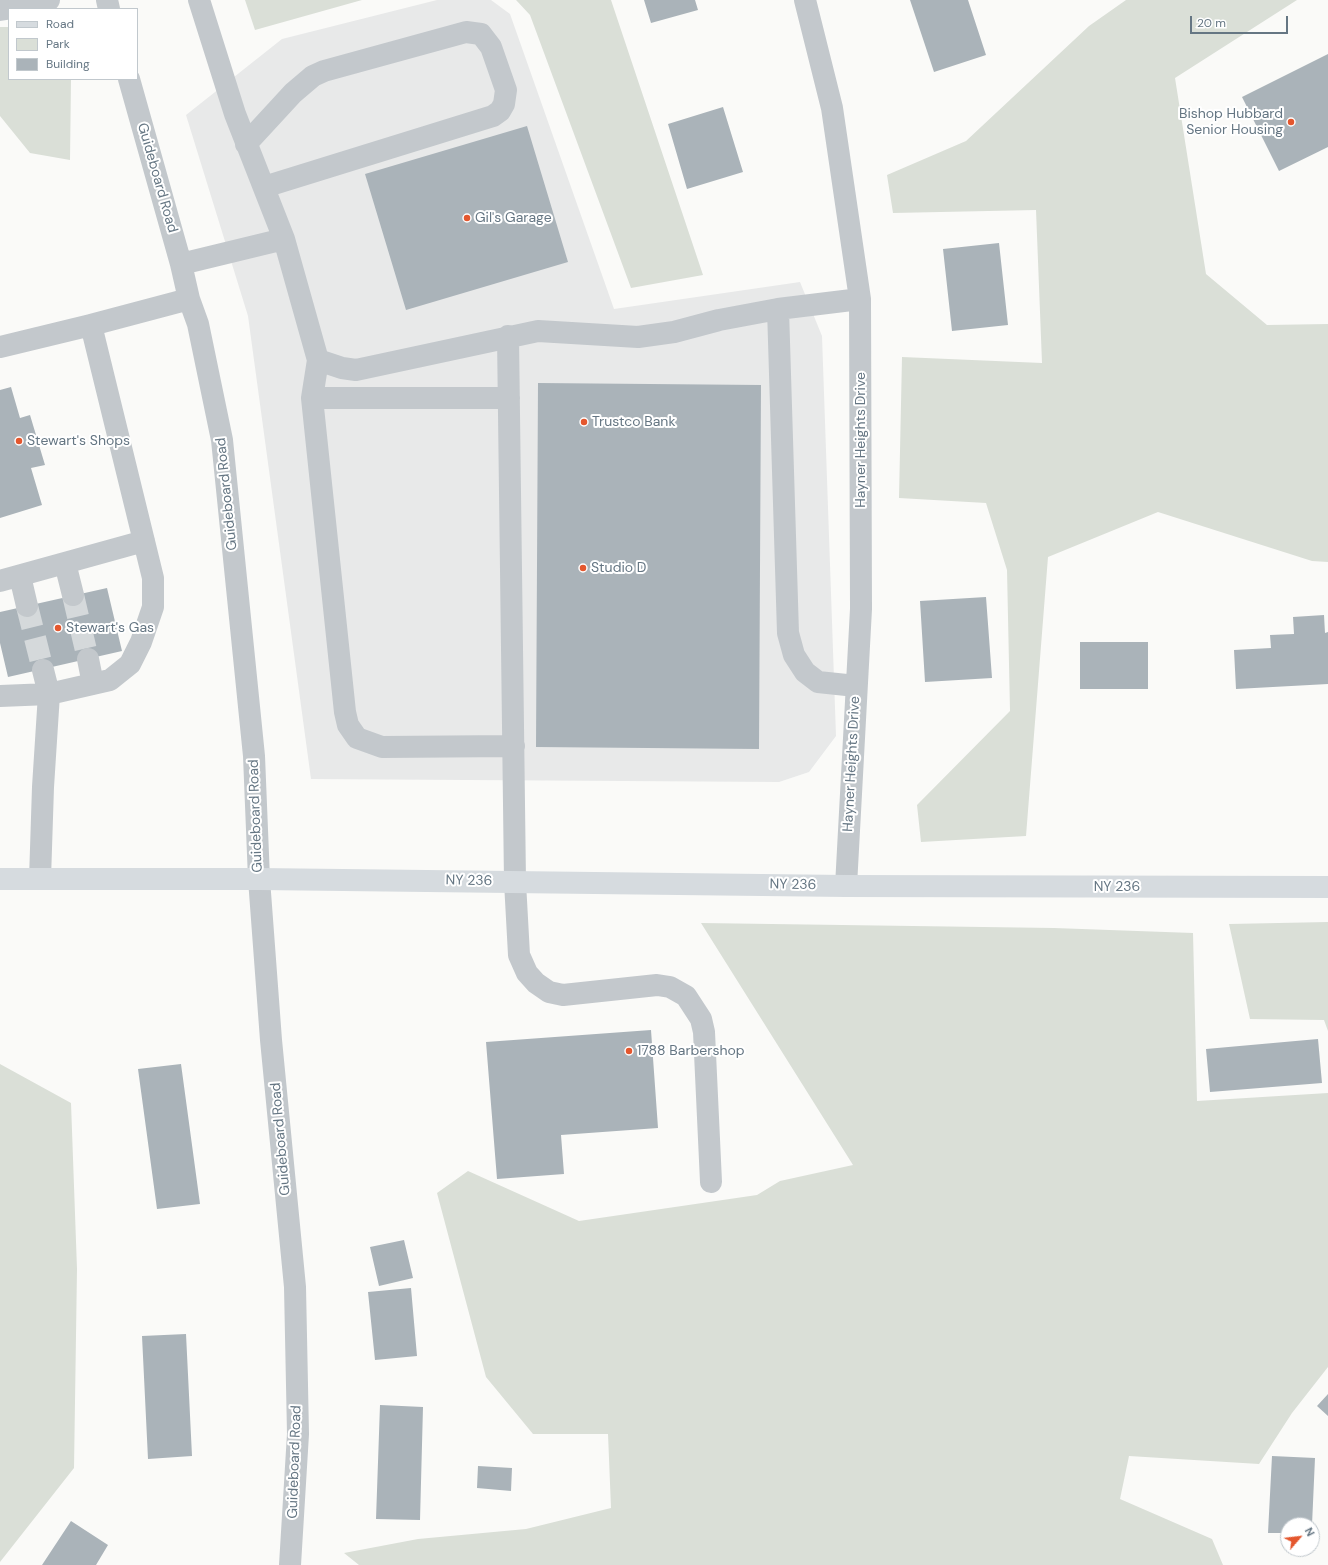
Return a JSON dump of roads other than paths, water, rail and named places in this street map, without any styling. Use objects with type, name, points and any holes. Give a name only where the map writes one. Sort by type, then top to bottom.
[{"type":"main road","name":"NY 236","points":[[0,879],[259,879],[846,886],[1328,888]]},
{"type":"street","points":[[12,6],[49,0]]},
{"type":"street","points":[[198,0],[234,114],[284,239],[318,360],[312,398],[345,712],[348,724],[356,738],[382,747],[514,746]]},
{"type":"street","name":"Hayner Heights Drive","points":[[805,0],[832,108],[860,299],[861,609],[846,886]]},
{"type":"street","points":[[246,144],[293,93],[313,76],[324,71],[466,32],[481,34],[491,47],[506,90],[504,104],[500,111],[493,116],[264,187]]},
{"type":"street","name":"Guideboard Road","points":[[129,80],[181,264],[189,299],[198,324],[222,440],[254,756],[259,879],[271,1040],[295,1287],[298,1434],[290,1565]]},
{"type":"street","points":[[181,264],[284,239]]},
{"type":"street","points":[[0,347],[189,299]]},
{"type":"street","points":[[318,360],[342,368],[356,370],[508,336],[538,331],[638,337],[674,332],[719,320],[778,309],[860,299]]},
{"type":"street","points":[[778,309],[788,633],[794,655],[805,672],[818,682],[856,686]]},
{"type":"street","points":[[0,696],[49,694],[110,680],[130,664],[141,642],[153,607],[153,578],[91,325]]},
{"type":"street","points":[[508,336],[515,882],[520,955],[527,973],[536,983],[549,992],[563,995],[657,985],[670,987],[686,996],[701,1020],[704,1032],[711,1182]]},
{"type":"street","points":[[312,398],[509,398]]},
{"type":"street","points":[[27,606],[10,578],[144,541]]},
{"type":"street","points":[[65,563],[73,595]]},
{"type":"street","points":[[88,659],[93,684]]},
{"type":"street","points":[[40,879],[43,787],[49,694],[43,670]]},
{"type":"tunnel","points":[[73,595],[88,659]]},
{"type":"tunnel","points":[[27,606],[43,670]]},
{"type":"place","name":"Bishop Hubbard Senior Housing","points":[[1291,122]]},
{"type":"place","name":"Gil's Garage","points":[[467,218]]},
{"type":"place","name":"Trustco Bank","points":[[584,422]]},
{"type":"place","name":"Stewart's Shops","points":[[19,441]]},
{"type":"place","name":"Studio D","points":[[583,568]]},
{"type":"place","name":"Stewart's Gas","points":[[58,628]]},
{"type":"place","name":"1788 Barbershop","points":[[629,1051]]}]
